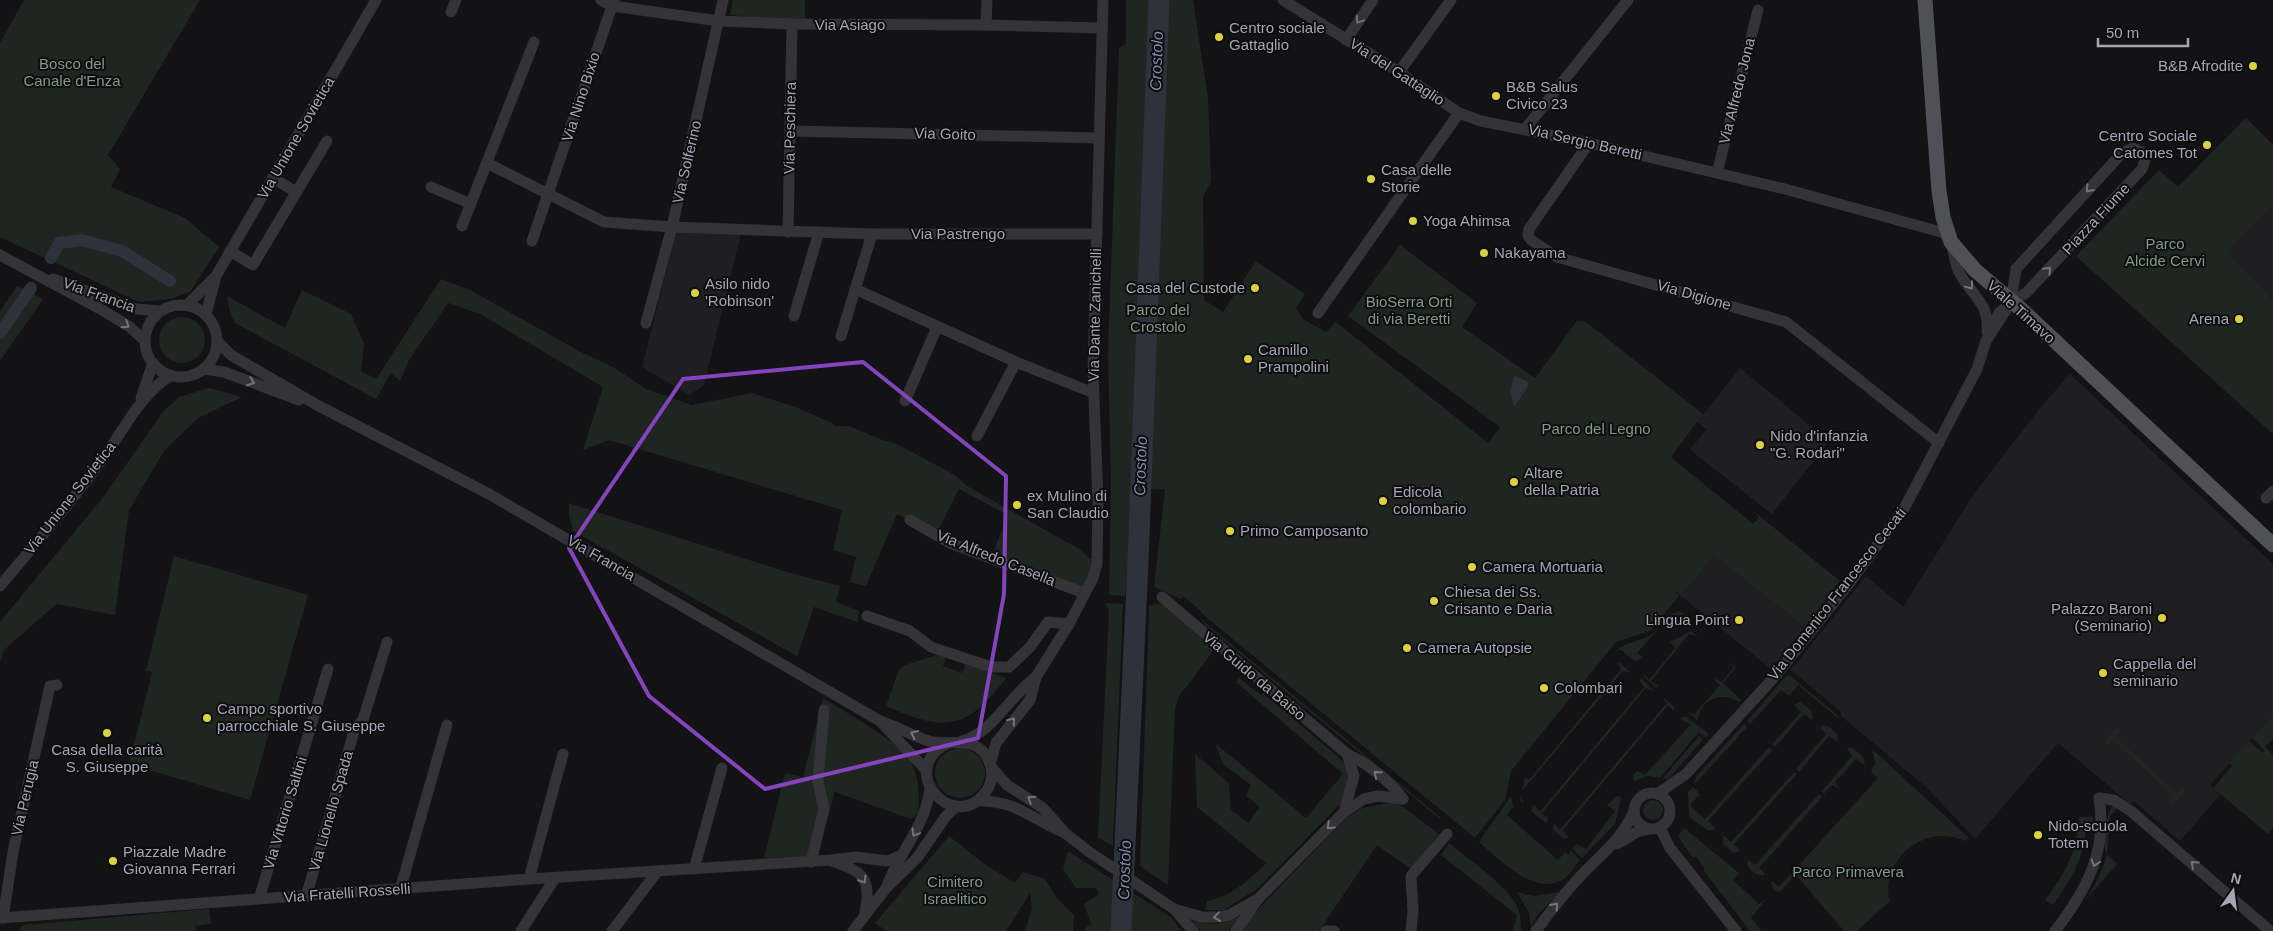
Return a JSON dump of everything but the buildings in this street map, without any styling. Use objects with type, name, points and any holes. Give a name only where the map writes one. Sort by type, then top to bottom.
[{"type":"main road","name":"Viale Timavo","points":[[1926,0],[1939,191],[1942,217],[1950,238],[1975,270],[2273,545]]},
{"type":"street","name":"Via Unione Sovietica","points":[[206,314],[216,276],[376,0]]},
{"type":"street","points":[[451,12],[456,0]]},
{"type":"street","name":"Via Asiago","points":[[601,0],[719,20],[792,24],[986,25],[1102,28]]},
{"type":"street","name":"Via Solferino","points":[[646,323],[672,227],[723,0]]},
{"type":"street","points":[[986,25],[987,0]]},
{"type":"street","name":"Via Dante Zanichelli","points":[[1036,677],[1093,578],[1097,564],[1094,393],[1103,0]]},
{"type":"street","name":"Via del Gattaglio","points":[[1284,0],[1399,72],[1459,113]]},
{"type":"street","points":[[1346,40],[1372,0]]},
{"type":"street","points":[[1399,72],[1452,0]]},
{"type":"street","points":[[1525,129],[1628,0]]},
{"type":"street","name":"Via Nino Bixio","points":[[532,241],[613,3]]},
{"type":"street","name":"Via Alfredo Jona","points":[[1717,172],[1758,10]]},
{"type":"street","name":"Via Peschiera","points":[[788,232],[792,24]]},
{"type":"street","points":[[462,226],[534,42]]},
{"type":"street","points":[[1318,313],[1459,113]]},
{"type":"street","name":"Via Sergio Beretti","points":[[1459,113],[1480,121],[1589,143],[1785,189],[1950,238]]},
{"type":"street","name":"Via Goito","points":[[791,131],[1099,138]]},
{"type":"street","points":[[230,251],[253,265],[327,141]]},
{"type":"street","name":"Via Digione","points":[[1589,143],[1529,230],[1528,235],[1531,240],[1557,257],[1786,322],[1939,443]]},
{"type":"street","name":"Piazza Fiume","points":[[2133,148],[2142,152],[2145,160],[2142,169],[2026,293],[2011,302],[2016,269],[2122,153],[2133,148]]},
{"type":"street","points":[[486,163],[549,195]]},
{"type":"street","points":[[273,178],[296,192]]},
{"type":"street","points":[[431,187],[471,204]]},
{"type":"street","name":"Via Pastrengo","points":[[549,195],[604,222],[672,227],[872,234],[1097,234]]},
{"type":"street","points":[[794,316],[820,232]]},
{"type":"street","points":[[841,336],[872,234]]},
{"type":"street","points":[[1950,238],[1959,272],[1987,314],[1986,341]]},
{"type":"street","name":"Via Francia","points":[[0,255],[102,310],[130,327],[145,341]]},
{"type":"street","name":"Via Francia","points":[[38,274],[74,285],[136,310],[161,311],[178,305],[187,305]]},
{"type":"street","name":"Via Unione Sovietica","points":[[187,305],[216,276]]},
{"type":"street","points":[[855,289],[937,328],[1094,393]]},
{"type":"street","name":"Via Domenico Francesco Cecati","points":[[1686,774],[1777,674],[1906,508],[1978,369],[1986,341],[2011,302]]},
{"type":"street","points":[[187,305],[206,314]]},
{"type":"street","name":"Via Francia","points":[[153,363],[147,352],[145,341],[147,329],[152,319],[161,311]]},
{"type":"street","name":"Via Francia","points":[[206,314],[216,332],[218,342],[231,355],[317,405],[489,494],[880,720],[928,741],[948,743],[962,741],[983,731],[1027,684],[1036,677]]},
{"type":"street","points":[[905,401],[937,328]]},
{"type":"street","points":[[204,369],[216,352],[218,342]]},
{"type":"street","points":[[977,436],[1016,362]]},
{"type":"street","name":"Via Unione Sovietica","points":[[137,408],[153,363]]},
{"type":"street","points":[[153,363],[171,375]]},
{"type":"street","name":"Via Francia","points":[[171,375],[182,377],[194,375],[204,369],[224,372],[317,405]]},
{"type":"street","name":"Via Unione Sovietica","points":[[0,586],[100,463],[137,408],[156,385],[171,375]]},
{"type":"street","name":"Via Alfredo Casella","points":[[910,520],[950,543],[1084,593]]},
{"type":"street","name":"Via Guido da Baiso","points":[[1162,597],[1347,754],[1360,760],[1397,791],[1403,799],[1378,796],[1364,799],[1344,812]]},
{"type":"street","points":[[867,616],[910,631],[931,647],[991,667],[1009,667],[1030,647],[1048,622],[1068,624]]},
{"type":"street","name":"Via Lionello Spada","points":[[306,897],[355,728],[363,720],[387,642]]},
{"type":"street","name":"Via Vittorio Saltini","points":[[259,899],[328,669]]},
{"type":"street","points":[[978,801],[988,790],[991,783],[991,766],[996,743],[1030,700],[1036,677]]},
{"type":"street","name":"Via Perugia","points":[[2,918],[12,855],[50,686],[57,685]]},
{"type":"street","points":[[811,862],[824,809],[818,781],[824,710]]},
{"type":"street","name":"Via Francia","points":[[880,720],[893,737],[912,753],[927,771]]},
{"type":"street","points":[[400,890],[447,725]]},
{"type":"street","points":[[962,741],[976,746],[982,751],[991,766],[1007,785],[1036,802],[1050,814],[1065,833],[1088,851],[1174,909],[1193,931]]},
{"type":"street","points":[[887,887],[902,855],[921,823],[928,804],[930,788],[927,771],[932,756],[948,743]]},
{"type":"street","points":[[529,879],[563,754]]},
{"type":"street","points":[[1236,931],[1258,899],[1344,812],[1354,776],[1347,754]]},
{"type":"street","points":[[694,870],[722,768]]},
{"type":"street","points":[[1657,794],[1686,774]]},
{"type":"street","points":[[1607,851],[1637,832],[1655,829],[1669,819],[1670,806],[1686,774]]},
{"type":"street","points":[[930,788],[941,801],[957,806],[968,805],[978,801],[998,801],[1011,805],[1042,824],[1065,833]]},
{"type":"street","points":[[1536,931],[1547,914],[1575,881],[1607,851],[1622,832],[1640,798],[1650,793],[1657,794],[1665,798],[1670,806]]},
{"type":"street","points":[[2055,931],[2079,899],[2092,872],[2097,856],[2101,815],[2099,798],[2109,799],[2131,810],[2270,931]]},
{"type":"street","points":[[853,931],[887,887],[917,858],[946,816],[957,806]]},
{"type":"street","points":[[1634,811],[1639,824],[1655,829],[1736,931]]},
{"type":"street","points":[[1411,931],[1411,876],[1447,834]]},
{"type":"street","points":[[0,852],[12,855]]},
{"type":"street","name":"Via Fratelli Rosselli","points":[[2,918],[529,879],[811,862],[856,857],[886,861],[902,855]]},
{"type":"street","name":"Via Fratelli Rosselli","points":[[831,860],[856,870],[865,881],[868,892],[864,917]]},
{"type":"street","points":[[612,931],[657,872]]},
{"type":"street","points":[[521,931],[556,878]]},
{"type":"street","points":[[1174,909],[1202,917],[1219,917],[1234,913],[1258,899]]},
{"type":"street","points":[[1326,931],[1334,931]]},
{"type":"highlighted area","points":[[863,362],[1006,476],[1004,594],[978,738],[765,789],[649,696],[569,548],[683,379]]},
{"type":"shaded area","points":[[2273,207],[2273,300],[2227,251]]},
{"type":"shaded area","points":[[676,231],[741,233],[704,385],[689,395],[642,367]]},
{"type":"shaded area","name":"Nido d'infanzia \"G. Rodari\"","points":[[1740,368],[1829,441],[1772,514],[1690,450],[1706,429],[1697,422]]},
{"type":"shaded area","points":[[2070,374],[2273,564],[2273,715],[2210,785],[2220,795],[2180,841],[2134,801],[2130,804],[2058,743],[1975,839],[1927,788],[1841,716],[1841,712],[1791,670],[1866,576],[1903,607],[1973,495],[2040,408]]},
{"type":"shaded area","points":[[1516,376],[1528,382],[1527,388],[1514,407],[1510,391]]},
{"type":"shaded area","points":[[1714,556],[1805,627],[1771,669],[1681,596]]},
{"type":"green space","name":"Bosco del Canale d'Enza","points":[[24,0],[200,0],[108,155],[120,169],[111,187],[185,218],[219,247],[190,292],[170,299],[139,302],[0,237],[0,43]]},
{"type":"green space","points":[[733,0],[805,0],[805,21],[730,15]]},
{"type":"green space","points":[[1126,0],[1193,0],[1208,98],[1211,181],[1203,197],[1204,300],[1223,312],[1256,261],[1305,294],[1296,308],[1303,319],[1326,332],[1336,322],[1488,443],[1500,427],[1348,316],[1400,245],[1477,303],[1462,327],[1535,378],[1577,321],[1586,322],[1703,414],[1671,457],[1753,524],[1759,518],[1752,510],[1840,581],[1805,627],[1714,556],[1681,596],[1672,589],[1679,596],[1650,631],[1616,642],[1511,771],[1505,800],[1475,838],[1184,597],[1181,599],[1154,587],[1165,489],[1139,490],[1125,596],[1109,595],[1111,484],[1108,353],[1119,48],[1126,44]]},
{"type":"green space","name":"Parco Alcide Cervi","points":[[2246,118],[2273,145],[2273,207],[2227,251],[2273,300],[2273,434],[2076,256],[2159,170],[2178,187]]},
{"type":"green space","points":[[441,279],[470,290],[581,352],[613,367],[646,389],[692,405],[752,393],[798,408],[832,423],[834,426],[849,426],[882,440],[895,443],[955,475],[967,486],[1081,550],[1090,559],[1097,559],[1084,593],[991,558],[1008,515],[959,489],[936,535],[897,514],[866,586],[850,582],[856,557],[833,550],[842,510],[609,440],[583,450],[603,387],[480,314],[448,303],[409,360],[400,381],[391,373],[376,399],[235,323],[230,313],[227,296],[285,328],[302,290],[351,314],[364,344],[361,371],[376,379]]},
{"type":"green space","points":[[17,286],[43,299],[0,361],[0,311]]},
{"type":"green space","points":[[177,317],[187,317],[201,327],[205,340],[201,353],[195,359],[187,363],[177,363],[163,353],[159,345],[159,335],[169,321]]},
{"type":"green space","points":[[209,388],[242,397],[198,418],[164,451],[129,510],[115,615],[56,604],[4,650],[0,663],[0,622],[105,495],[162,413],[179,397]]},
{"type":"green space","points":[[569,503],[787,572],[840,586],[836,602],[859,611],[857,622],[814,607],[797,656],[573,531],[569,515]]},
{"type":"green space","name":"Campo sportivo parrocchiale S. Giuseppe","points":[[174,556],[308,595],[250,800],[129,764],[152,672],[146,671]]},
{"type":"green space","points":[[1105,603],[1123,604],[1113,846],[1098,838],[1109,610]]},
{"type":"green space","points":[[1160,604],[1169,608],[1215,648],[1180,694],[1175,708],[1168,885],[1140,866],[1149,605]]},
{"type":"green space","points":[[1679,611],[1685,614],[1665,623],[1671,629],[1663,623],[1667,618]]},
{"type":"green space","points":[[1201,619],[1441,818],[1205,625]]},
{"type":"green space","points":[[1658,629],[1637,653],[1643,658],[1635,661],[1621,650],[1616,651],[1624,645],[1648,637]]},
{"type":"green space","points":[[1691,631],[1698,637],[1689,634],[1651,681],[1659,686],[1656,687],[1644,677],[1644,675],[1649,680],[1675,648],[1670,642]]},
{"type":"green space","points":[[937,655],[946,657],[943,666],[962,673],[966,664],[1006,678],[979,708],[966,717],[953,722],[939,723],[924,720],[886,706],[899,670],[905,665]]},
{"type":"green space","points":[[1727,661],[1736,667],[1723,683],[1741,700],[1739,702],[1725,697],[1712,699],[1703,707],[1698,721],[1687,711],[1695,714],[1720,685],[1713,678],[1722,682],[1734,667]]},
{"type":"green space","points":[[1617,663],[1620,663],[1631,673],[1623,671],[1522,791],[1521,799],[1523,803],[1520,800],[1525,777],[1529,780],[1621,669]]},
{"type":"green space","points":[[1788,674],[1838,716],[1838,718],[1798,685],[1789,696],[1781,690],[1750,724],[1747,721]]},
{"type":"green space","points":[[1239,678],[1261,695],[1263,693],[1336,755],[1346,766],[1349,777],[1347,789],[1341,803],[1258,888],[1224,910],[1205,910],[1207,901],[1232,892],[1266,863],[1197,807],[1195,754],[1229,783],[1231,810],[1248,823],[1260,807],[1246,796],[1251,785],[1223,764],[1215,743],[1306,818],[1343,774],[1236,682]]},
{"type":"green space","points":[[1642,679],[1654,691],[1646,688],[1541,814],[1549,819],[1546,823],[1531,811],[1534,805],[1540,812],[1644,687],[1639,680]]},
{"type":"green space","points":[[1663,697],[1674,706],[1674,711],[1668,705],[1563,830],[1569,838],[1564,839],[1553,830],[1554,823],[1560,830],[1666,704]]},
{"type":"green space","points":[[823,698],[881,734],[908,758],[917,777],[919,792],[918,813],[911,819],[835,792],[817,856],[764,858],[785,773],[803,777]]},
{"type":"green space","points":[[1800,702],[1812,711],[1812,720],[1804,714],[1775,747],[1772,744],[1801,712],[1794,705]]},
{"type":"green space","points":[[2273,715],[2273,739],[2265,746],[2273,755],[2273,828],[2268,834],[2213,788],[2232,766],[2229,763],[2249,741],[2263,753],[2265,751],[2252,738]]},
{"type":"green space","points":[[1685,716],[1709,734],[1706,738],[1699,732],[1660,778],[1648,776],[1634,781],[1633,775],[1637,771],[1645,775],[1691,724],[1680,719]]},
{"type":"green space","points":[[1744,724],[1747,727],[1694,785],[1696,777]]},
{"type":"green space","points":[[1823,725],[1828,726],[1838,735],[1837,742],[1829,736],[1799,772],[1796,769],[1826,734],[1820,728]]},
{"type":"green space","points":[[2116,728],[2121,730],[2115,736],[2176,794],[2182,788],[2185,790],[2174,804],[2169,803],[2174,796],[2113,739],[2107,744],[2105,742]]},
{"type":"green space","points":[[1699,736],[1703,740],[1668,779],[1663,778]]},
{"type":"green space","points":[[1769,747],[1772,750],[1708,821],[1715,828],[1714,830],[1707,830],[1689,817],[1688,792],[1693,787],[1700,794],[1690,805],[1705,819]]},
{"type":"green space","points":[[960,748],[969,750],[980,759],[985,773],[983,782],[974,793],[960,798],[951,796],[940,787],[935,773],[937,764],[946,753]]},
{"type":"green space","points":[[1847,748],[1853,748],[1862,755],[1865,762],[1864,765],[1856,759],[1835,782],[1840,789],[1832,785],[1824,794],[1822,791],[1852,756]]},
{"type":"green space","name":"Parco Primavera","points":[[1872,749],[1969,838],[1965,841],[1954,837],[1931,837],[1911,847],[1895,864],[1890,875],[1888,895],[1890,901],[1857,931],[1844,931],[1796,875],[1780,892],[1774,890],[1771,883],[1772,881],[1779,887],[1878,778],[1871,772],[1875,763]]},
{"type":"green space","points":[[1794,772],[1797,774],[1734,844],[1741,851],[1733,853],[1723,844],[1723,835],[1731,842]]},
{"type":"green space","points":[[1819,794],[1822,797],[1759,868],[1765,873],[1764,875],[1751,871],[1747,864],[1748,859],[1755,865]]},
{"type":"green space","points":[[1511,796],[1513,807],[1507,815],[1558,860],[1565,852],[1568,855],[1571,851],[1580,860],[1565,878],[1554,883],[1542,884],[1530,880],[1507,866],[1479,842]]},
{"type":"green space","points":[[1617,796],[1621,797],[1615,824],[1582,858],[1573,849],[1577,844],[1586,849],[1615,811],[1607,805]]},
{"type":"green space","points":[[1653,800],[1660,803],[1663,810],[1660,817],[1653,820],[1646,817],[1643,810],[1646,803]]},
{"type":"green space","points":[[1395,802],[1439,834],[1411,869],[1377,845],[1319,931],[1243,931],[1254,914],[1346,818],[1362,808]]},
{"type":"green space","points":[[2113,804],[2119,806],[2110,816],[2107,854],[2104,836]]},
{"type":"green space","points":[[2079,817],[2093,817],[2094,830],[2086,830],[2079,861],[2065,888],[2053,905],[2045,900],[2059,881],[2069,861],[2076,840]]},
{"type":"green space","points":[[1684,828],[1739,873],[1733,880],[1759,904],[1766,899],[1751,918],[1762,931],[1750,931],[1704,871],[1704,867],[1696,857],[1692,857],[1678,836]]},
{"type":"green space","name":"Cimitero Israelitico","points":[[949,836],[983,863],[1015,883],[1023,872],[1045,879],[1057,898],[1074,915],[1073,931],[1025,931],[1032,908],[1030,893],[1006,931],[886,931],[875,923]]},
{"type":"green space","points":[[1449,843],[1495,880],[1511,896],[1519,911],[1521,931],[1513,931],[1517,915],[1441,855]]},
{"type":"green space","points":[[1068,851],[1172,918],[1181,931],[1083,931],[1091,923],[1084,904],[1099,894],[1096,888],[1076,888],[1063,869]]},
{"type":"green space","points":[[2107,854],[2117,864],[2085,901],[2098,879]]},
{"type":"green space","points":[[1517,892],[1534,896],[1560,892],[1539,913],[1531,927],[1529,913]]},
{"type":"green space","points":[[209,909],[211,924],[195,926],[196,931],[19,931],[23,925]]},
{"type":"green space","points":[[1243,914],[1229,931],[1200,931],[1192,920],[1212,924],[1231,920]]},
{"type":"waterway","name":"Crostolo","points":[[1121,931],[1138,562],[1159,0]]},
{"type":"waterway","points":[[51,258],[59,243],[82,240],[122,251],[170,281]]},
{"type":"waterway","points":[[0,333],[31,288]]},
{"type":"place","name":"Centro sociale Gattaglio","points":[[1219,37]]},
{"type":"place","name":"B&B Afrodite","points":[[2253,66]]},
{"type":"place","name":"B&B Salus Civico 23","points":[[1496,96]]},
{"type":"place","name":"Centro Sociale Catomes Tot","points":[[2207,145]]},
{"type":"place","name":"Casa delle Storie","points":[[1371,179]]},
{"type":"place","name":"Yoga Ahimsa","points":[[1413,221]]},
{"type":"place","name":"Nakayama","points":[[1484,253]]},
{"type":"place","name":"Casa del Custode","points":[[1255,288]]},
{"type":"place","name":"Asilo nido 'Robinson'","points":[[695,293]]},
{"type":"place","name":"Arena","points":[[2239,319]]},
{"type":"place","name":"Camillo Prampolini","points":[[1248,359]]},
{"type":"place","name":"Nido d'infanzia \"G. Rodari\"","points":[[1760,445]]},
{"type":"place","name":"Altare della Patria","points":[[1514,482]]},
{"type":"place","name":"Edicola colombario","points":[[1383,501]]},
{"type":"place","name":"ex Mulino di San Claudio","points":[[1017,505]]},
{"type":"place","name":"Primo Camposanto","points":[[1230,531]]},
{"type":"place","name":"Camera Mortuaria","points":[[1472,567]]},
{"type":"place","name":"Chiesa dei Ss. Crisanto e Daria","points":[[1434,601]]},
{"type":"place","name":"Palazzo Baroni (Seminario)","points":[[2162,618]]},
{"type":"place","name":"Lingua Point","points":[[1739,620]]},
{"type":"place","name":"Camera Autopsie","points":[[1407,648]]},
{"type":"place","name":"Cappella del seminario","points":[[2103,673]]},
{"type":"place","name":"Colombari","points":[[1544,688]]},
{"type":"place","name":"Campo sportivo parrocchiale S. Giuseppe","points":[[207,718]]},
{"type":"place","name":"Casa della carità S. Giuseppe","points":[[107,733]]},
{"type":"place","name":"Nido-scuola Totem","points":[[2038,835]]},
{"type":"place","name":"Piazzale Madre Giovanna Ferrari","points":[[113,861]]},
{"type":"park label","name":"BioSerra Orti di via Beretti","points":[[1409,310]]},
{"type":"park label","name":"Parco del Crostolo","points":[[1158,318]]},
{"type":"park label","name":"Parco del Legno","points":[[1596,429]]}]
